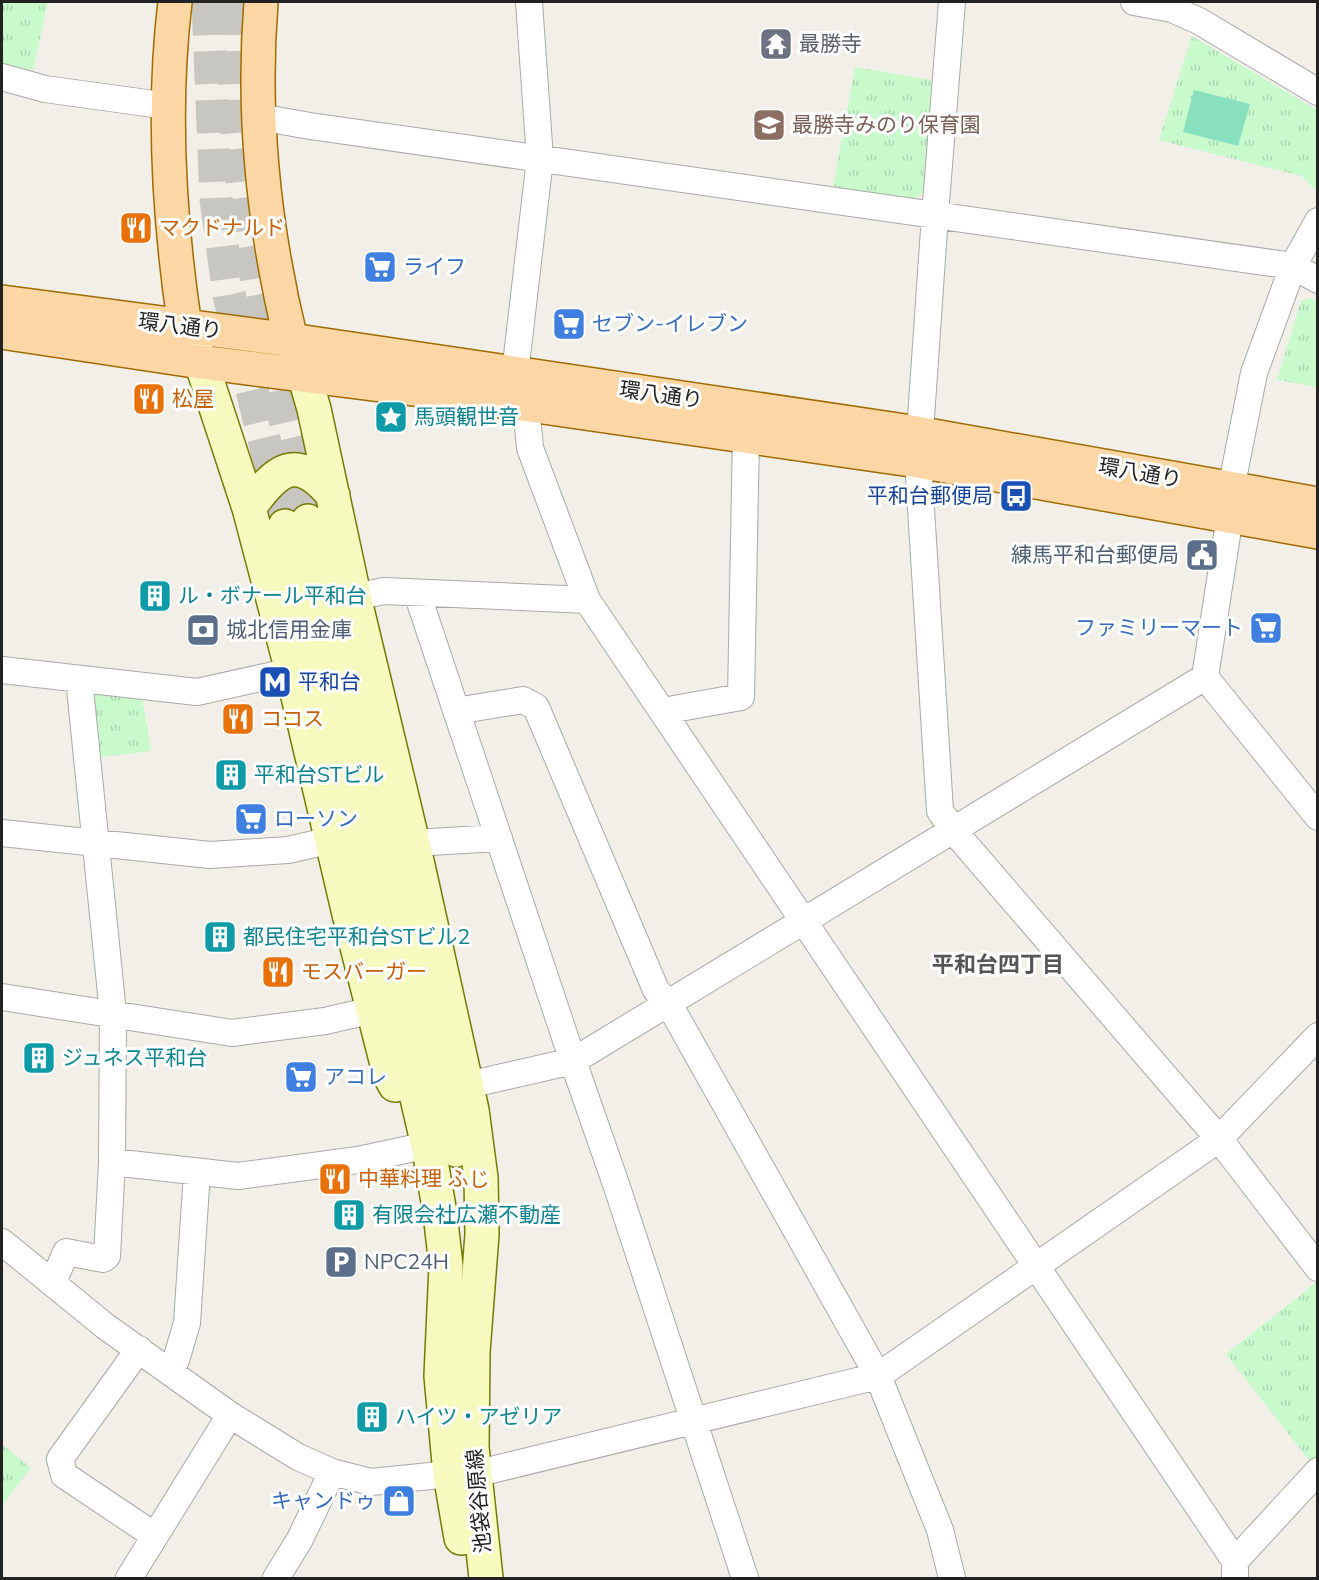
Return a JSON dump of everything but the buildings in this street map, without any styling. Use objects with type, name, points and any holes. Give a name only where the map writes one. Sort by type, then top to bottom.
[{"type":"main road","points":[[175,2],[168,106],[171,197],[185,327],[201,362],[249,508],[292,670],[390,1076],[399,1094],[414,1110],[426,1134]]},
{"type":"main road","points":[[261,2],[258,29],[262,173],[278,286],[291,340],[314,410],[468,1085],[481,1178],[482,1214],[473,1352]]},
{"type":"main road","name":"環八通り","points":[[2,302],[291,340],[515,373],[1231,502],[1317,504]]},
{"type":"main road","name":"環八通り","points":[[2,332],[201,362],[746,435],[919,447]]},
{"type":"main road","points":[[249,508],[266,485],[280,472],[292,469],[303,471],[320,479],[333,495]]},
{"type":"main road","name":"環八通り","points":[[1231,502],[1317,532]]},
{"type":"main road","name":"池袋谷原線","points":[[473,1578],[462,1539],[462,1474],[472,1448],[473,1352],[466,1210],[444,1082],[297,524],[426,1134],[440,1213],[446,1266],[441,1376],[462,1474],[486,1578]]},
{"type":"street","points":[[515,373],[540,159],[529,2]]},
{"type":"street","points":[[952,2],[919,447],[940,811],[953,830],[1219,1139],[1317,1268]]},
{"type":"street","points":[[1134,2],[1172,9],[1192,9],[1317,87]]},
{"type":"street","points":[[2,77],[45,89],[168,106]]},
{"type":"street","points":[[259,117],[300,125],[1293,266],[1317,280]]},
{"type":"street","points":[[1317,221],[1293,266],[1254,373],[1231,502],[1205,677],[1317,817]]},
{"type":"street","points":[[526,404],[531,448],[587,600],[1035,1266],[1235,1570],[1317,1471]]},
{"type":"street","points":[[663,711],[741,698],[746,435]]},
{"type":"street","points":[[355,597],[384,591],[587,600]]},
{"type":"street","points":[[417,593],[617,1187],[745,1578]]},
{"type":"street","points":[[2,670],[197,692],[292,670]]},
{"type":"street","points":[[468,1085],[573,1061],[1205,677]]},
{"type":"street","points":[[51,1281],[66,1252],[103,1259],[107,1256],[112,1162],[113,1013],[79,679]]},
{"type":"street","points":[[456,711],[523,700],[536,707],[656,990],[669,1004],[878,1376],[940,1530],[952,1578]]},
{"type":"street","points":[[2,833],[210,855],[288,850],[332,840]]},
{"type":"street","points":[[412,843],[499,838]]},
{"type":"street","points":[[2,997],[232,1033],[325,1021],[373,1010]]},
{"type":"street","points":[[2,1242],[105,1326],[230,1414],[298,1457],[332,1472],[371,1482],[462,1474],[878,1376],[1219,1139],[1317,1036]]},
{"type":"street","points":[[112,1162],[238,1176],[358,1160],[426,1134]]},
{"type":"street","points":[[170,1372],[176,1360],[188,1313],[197,1172]]},
{"type":"street","points":[[139,1349],[60,1459],[64,1476],[155,1536]]},
{"type":"street","points":[[129,1578],[230,1414]]},
{"type":"street","points":[[276,1578],[300,1539],[332,1472]]},
{"type":"green space","points":[[2,2],[48,2],[33,70],[2,64]]},
{"type":"green space","points":[[1192,36],[1317,110],[1317,191],[1301,176],[1159,140]]},
{"type":"green space","points":[[855,67],[936,81],[924,190],[915,199],[833,187]]},
{"type":"green space","points":[[1194,90],[1250,104],[1238,146],[1183,132]]},
{"type":"green space","points":[[1311,298],[1317,302],[1317,387],[1277,380],[1301,301]]},
{"type":"green space","points":[[90,685],[141,691],[151,751],[93,758]]},
{"type":"green space","points":[[1317,1282],[1318,1458],[1312,1464],[1226,1354]]},
{"type":"green space","points":[[2,1444],[31,1468],[2,1505]]},
{"type":"tunnel","points":[[208,2],[216,199],[229,295],[285,526]]},
{"type":"tunnel","points":[[234,2],[237,133],[244,198],[266,328],[308,521]]},
{"type":"place","name":"最勝寺","points":[[776,44]]},
{"type":"place","name":"最勝寺みのり保育園","points":[[769,125]]},
{"type":"place","name":"マクドナルド","points":[[136,228]]},
{"type":"place","name":"ライフ","points":[[380,267]]},
{"type":"place","name":"セブン-イレブン","points":[[569,324]]},
{"type":"place","name":"松屋","points":[[149,399]]},
{"type":"place","name":"馬頭観世音","points":[[391,417]]},
{"type":"place","name":"平和台郵便局","points":[[1016,496]]},
{"type":"place","name":"練馬平和台郵便局","points":[[1202,555]]},
{"type":"place","name":"ル・ボナール平和台","points":[[155,596]]},
{"type":"place","name":"ファミリーマート","points":[[1266,628]]},
{"type":"place","name":"城北信用金庫","points":[[203,630]]},
{"type":"place","name":"平和台","points":[[275,682]]},
{"type":"place","name":"ココス","points":[[238,719]]},
{"type":"place","name":"平和台STビル","points":[[231,775]]},
{"type":"place","name":"ローソン","points":[[251,819]]},
{"type":"place","name":"都民住宅平和台STビル2","points":[[220,937]]},
{"type":"place","name":"モスバーガー","points":[[278,972]]},
{"type":"place","name":"ジュネス平和台","points":[[39,1058]]},
{"type":"place","name":"アコレ","points":[[301,1077]]},
{"type":"place","name":"中華料理 ふじ","points":[[335,1179]]},
{"type":"place","name":"有限会社広瀬不動産","points":[[349,1215]]},
{"type":"place","name":"NPC24H","points":[[341,1262]]},
{"type":"place","name":"ハイツ・アゼリア","points":[[372,1417]]},
{"type":"place","name":"キャンドゥ","points":[[399,1501]]},
{"type":"district","name":"平和台四丁目","points":[[998,964]]}]
